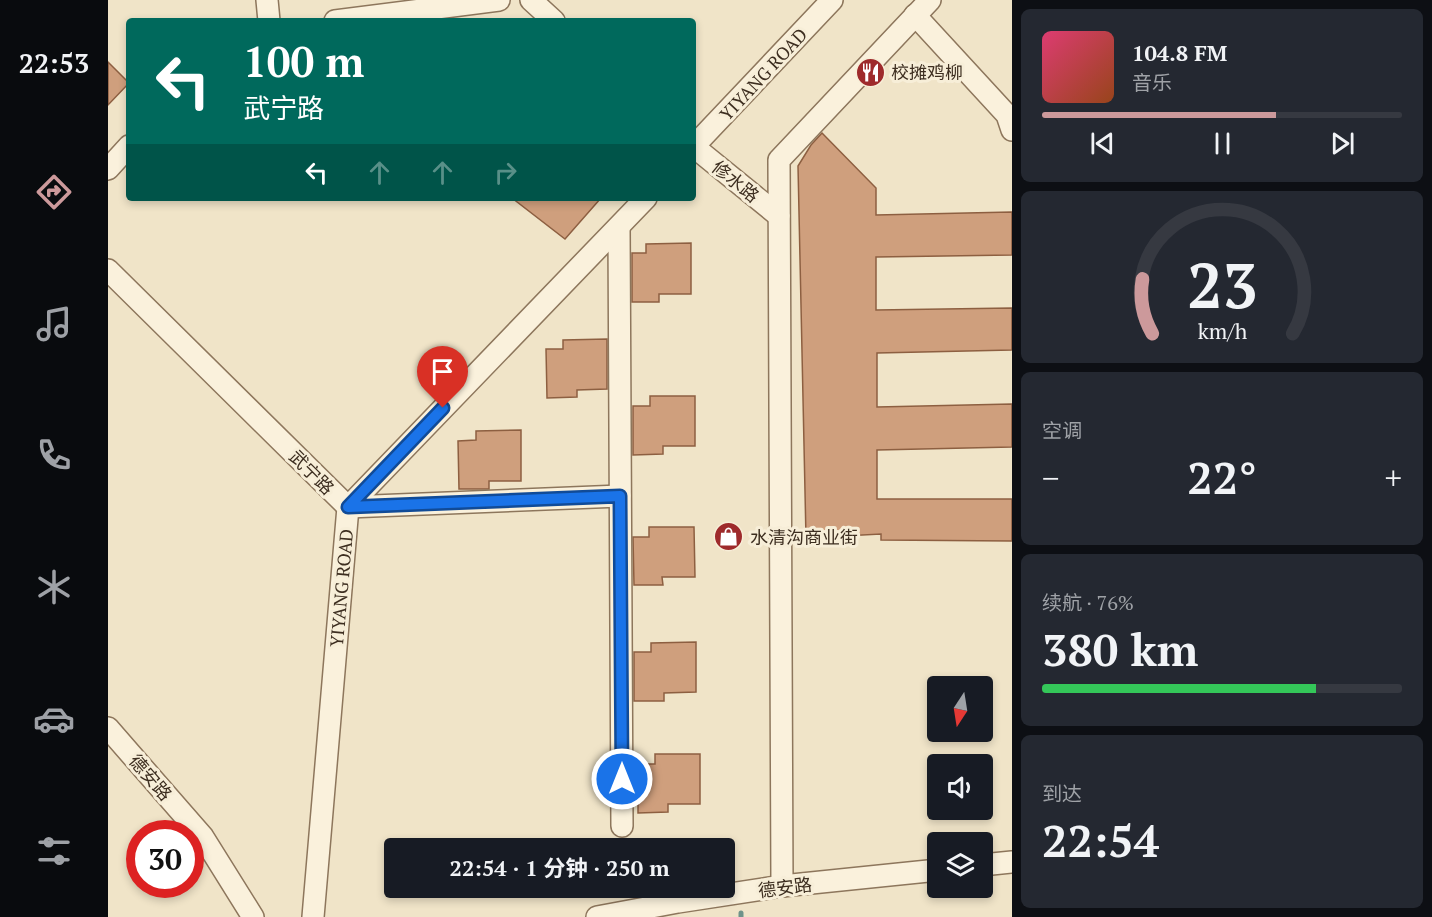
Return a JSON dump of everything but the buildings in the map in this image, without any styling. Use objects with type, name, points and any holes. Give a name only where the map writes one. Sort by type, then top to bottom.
[{"type":"street","points":[[267,0],[269,18]]},
{"type":"street","points":[[358,18],[499,0]]},
{"type":"street","points":[[531,0],[551,18]]},
{"type":"street","name":"YIYANG ROAD","points":[[696,144],[832,0]]},
{"type":"street","points":[[782,886],[779,160],[922,8],[1007,115],[1012,130]]},
{"type":"street","points":[[108,169],[126,149]]},
{"type":"street","name":"修水路","points":[[696,149],[779,216]]},
{"type":"street","name":"YIYANG ROAD","points":[[312,917],[348,507],[643,201]]},
{"type":"street","points":[[619,227],[622,826]]},
{"type":"street","name":"武宁路","points":[[108,270],[348,507],[620,496]]},
{"type":"street","name":"德安路","points":[[108,728],[203,837],[253,917]]},
{"type":"street","points":[[993,864],[1012,862]]},
{"type":"street","name":"德安路","points":[[597,917],[782,886],[927,871]]},
{"type":"place","name":"校摊鸡柳","points":[[870,72]]},
{"type":"place","name":"水清沟商业街","points":[[729,537]]},
{"type":"route","points":[[443,408],[348,507],[620,496],[622,779]]}]
